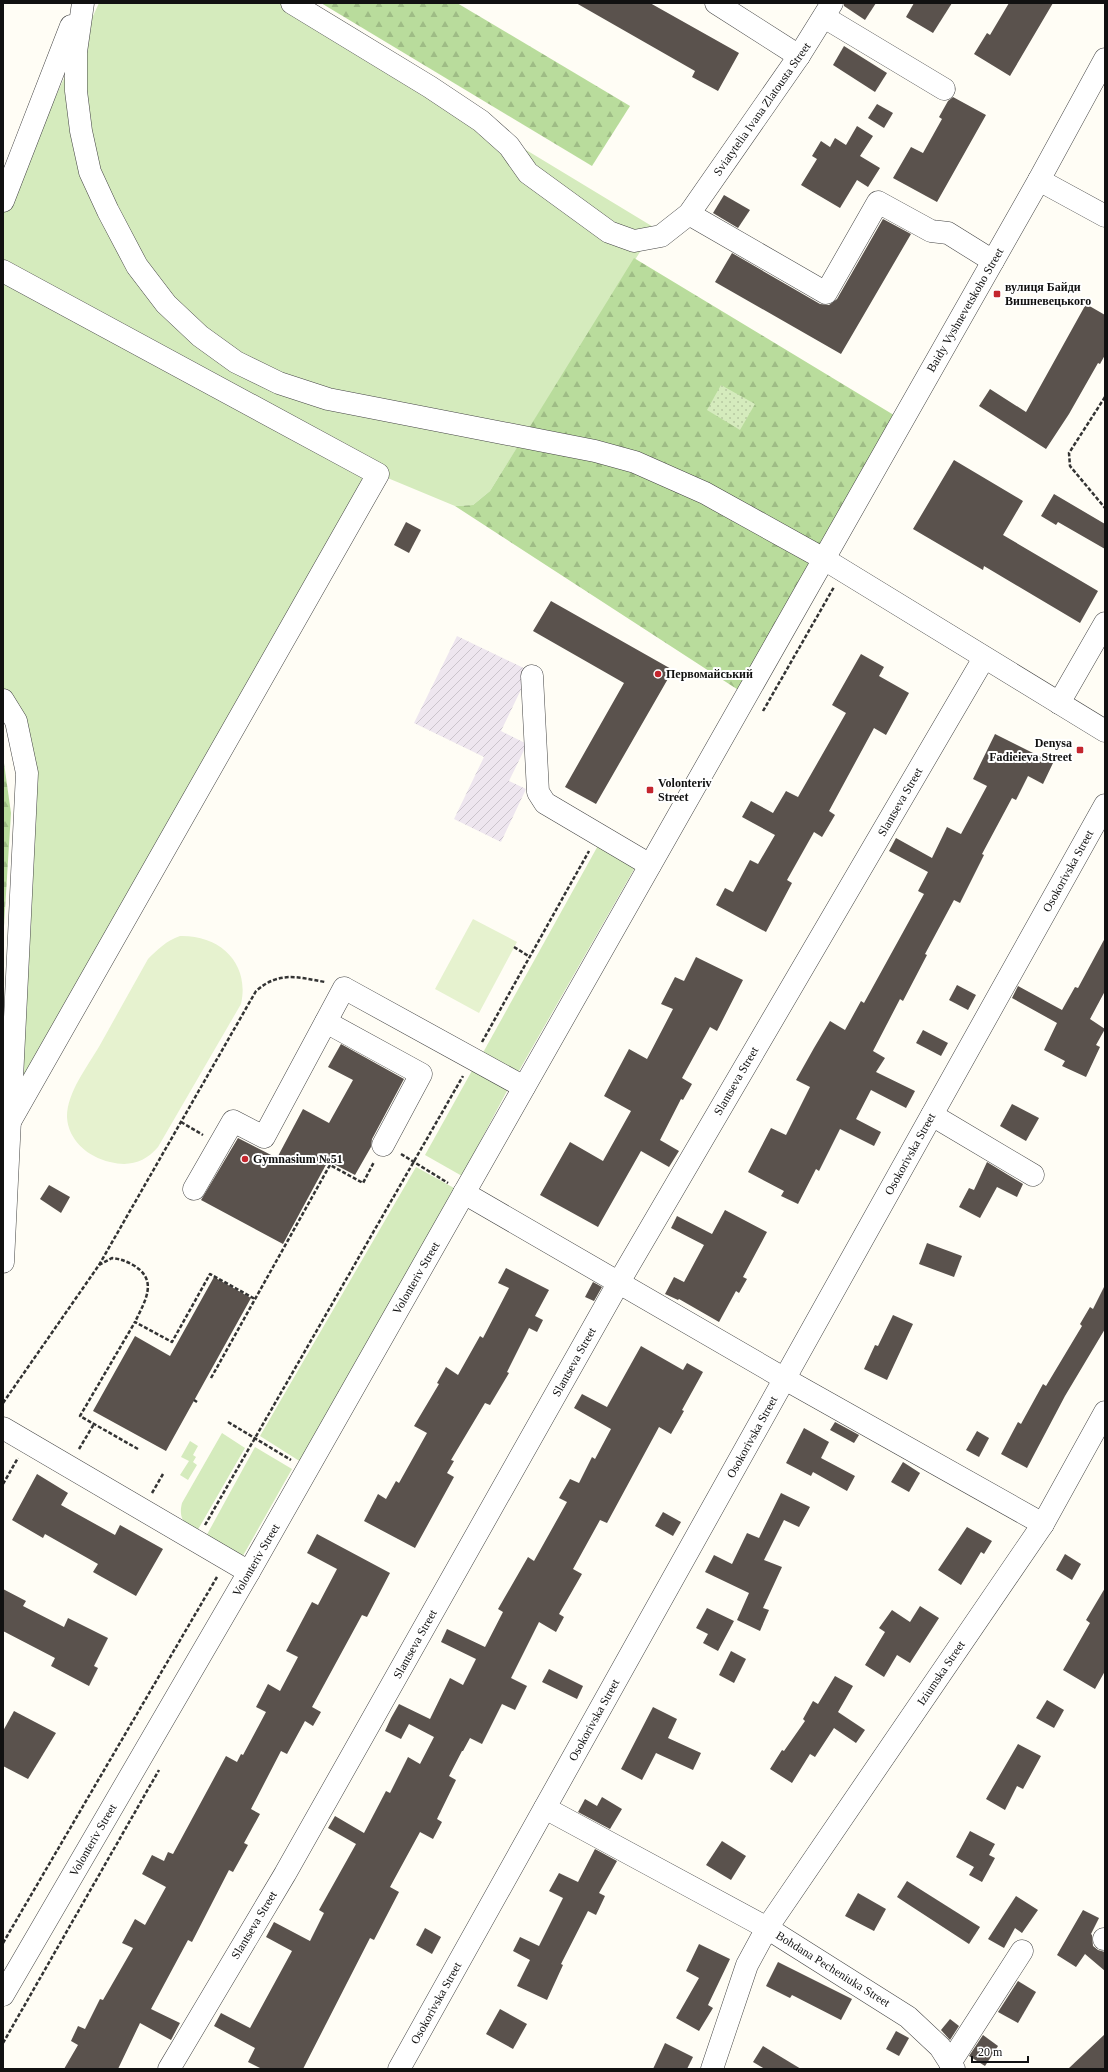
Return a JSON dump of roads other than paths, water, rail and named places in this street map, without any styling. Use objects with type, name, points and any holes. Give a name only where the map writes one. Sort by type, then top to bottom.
[{"type":"street","points":[[3,201],[82,3]]},
{"type":"street","points":[[82,3],[76,52],[76,91],[81,131],[90,172],[108,211],[137,266],[166,304],[200,336],[236,362],[279,383],[328,399],[595,450],[635,462],[705,493],[824,559],[1105,731]]},
{"type":"street","name":"Sviatytelia Ivana Zlatousta Street","points":[[292,3],[430,87],[480,121],[509,146],[528,173],[608,232],[634,241],[661,236],[689,214],[799,56],[828,10]]},
{"type":"street","points":[[716,3],[799,56]]},
{"type":"street","points":[[828,10],[944,89]]},
{"type":"street","name":"Baidy Vyshnevetskoho Street","points":[[824,559],[1039,180],[1105,59]]},
{"type":"street","points":[[1039,180],[1105,216]]},
{"type":"street","points":[[689,214],[826,292],[878,202],[931,231],[948,232],[993,261]]},
{"type":"street","points":[[3,271],[378,474],[8,1125]]},
{"type":"street","name":"Volonteriv Street","points":[[3,1995],[249,1572],[824,559]]},
{"type":"street","points":[[1060,704],[1105,623]]},
{"type":"street","name":"Slantseva Street","points":[[169,2069],[285,1874],[619,1282],[984,658]]},
{"type":"street","points":[[532,676],[538,792],[545,803],[650,865]]},
{"type":"street","points":[[3,700],[16,721],[27,773],[8,1125],[3,1262]]},
{"type":"street","name":"Osokorivska Street","points":[[399,2069],[1105,805]]},
{"type":"street","points":[[194,1189],[233,1121],[264,1137],[344,988],[524,1087]]},
{"type":"street","points":[[326,1022],[421,1074],[383,1145]]},
{"type":"street","points":[[932,1114],[1033,1175]]},
{"type":"street","points":[[464,1193],[785,1379],[1042,1524]]},
{"type":"street","name":"Iziumska Street","points":[[767,1928],[1042,1524],[1105,1412]]},
{"type":"street","points":[[3,1428],[249,1572]]},
{"type":"street","points":[[545,1808],[767,1928]]},
{"type":"street","name":"Bohdana Pecheniuka Street","points":[[712,2069],[747,1964],[767,1928],[908,2017],[940,2047],[952,2066]]},
{"type":"street","points":[[952,2066],[1022,1951]]},
{"type":"place","name":"вулиця Байди Вишневецького","points":[[997,294]]},
{"type":"place","name":"Первомайський","points":[[658,674]]},
{"type":"place","name":"Denysa Fadieieva Street","points":[[1080,750]]},
{"type":"place","name":"Volonteriv Street","points":[[650,790]]},
{"type":"place","name":"Gymnasium №51","points":[[245,1159]]}]
